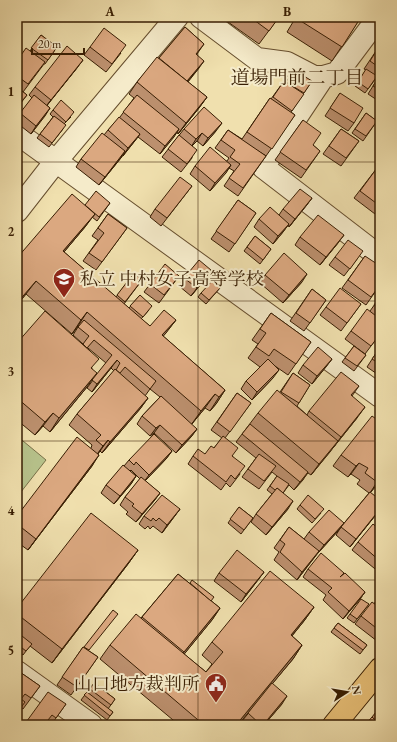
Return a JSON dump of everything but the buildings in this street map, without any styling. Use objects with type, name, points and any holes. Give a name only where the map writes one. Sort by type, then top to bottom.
[{"type":"main road","points":[[334,725],[380,670]]},
{"type":"street","points":[[17,211],[56,161],[177,17]]},
{"type":"street","points":[[201,17],[257,58],[287,63],[314,77],[323,77],[337,73],[370,29],[380,25]]},
{"type":"street","points":[[323,77],[263,167],[380,257]]},
{"type":"street","points":[[17,133],[380,396]]},
{"type":"street","points":[[17,672],[91,725]]},
{"type":"green space","points":[[17,436],[46,460],[17,497]]},
{"type":"place","name":"私立 中村女子高等学校","points":[[64,298]]},
{"type":"place","name":"山口地方裁判所","points":[[216,704]]},
{"type":"district","name":"道場門前二丁目","points":[[297,77]]}]
